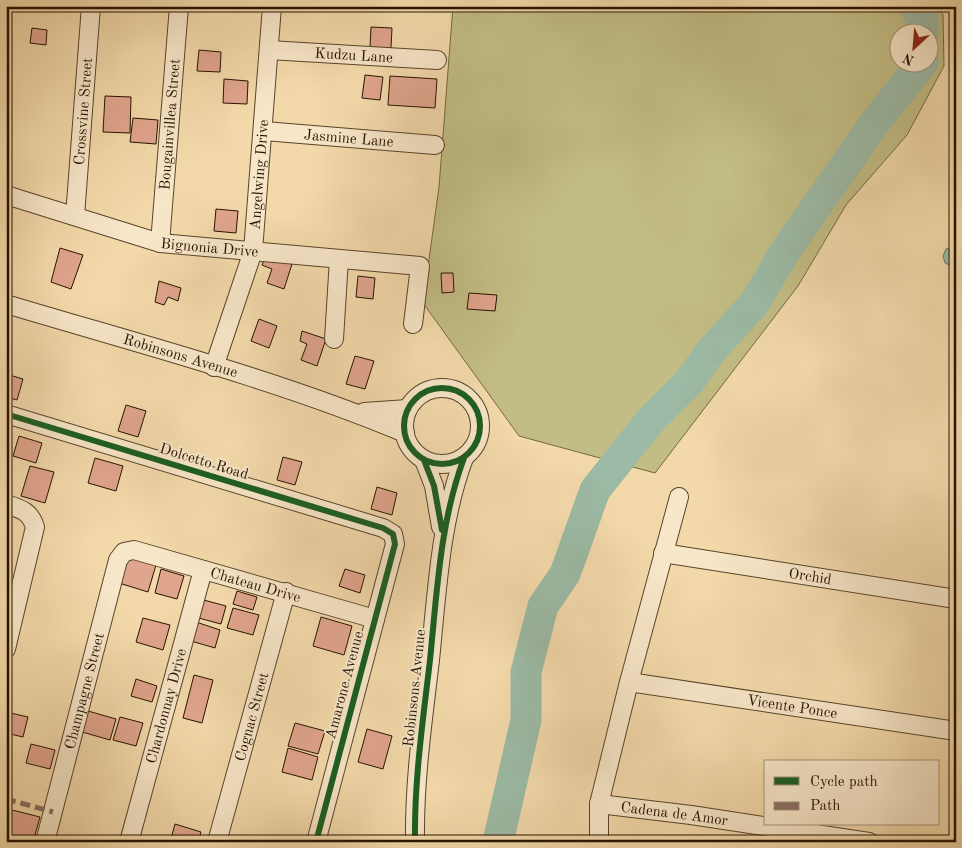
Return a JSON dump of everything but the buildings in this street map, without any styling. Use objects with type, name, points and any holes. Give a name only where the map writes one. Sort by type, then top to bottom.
[{"type":"street","name":"Crossvine Street","points":[[74,216],[91,6]]},
{"type":"street","name":"Bougainvillea Street","points":[[160,243],[179,6]]},
{"type":"street","name":"Angelwing Drive","points":[[214,367],[253,251],[264,131],[272,6]]},
{"type":"street","name":"Kudzu Lane","points":[[269,50],[437,60]]},
{"type":"street","name":"Jasmine Lane","points":[[264,131],[435,145]]},
{"type":"street","name":"Bignonia Drive","points":[[6,195],[160,243],[420,266],[413,324]]},
{"type":"street","points":[[334,339],[339,259]]},
{"type":"street","name":"Robinsons Avenue","points":[[6,304],[214,367],[353,412],[405,433]]},
{"type":"street","points":[[438,388],[450,389],[462,394],[472,402],[478,413],[480,425],[479,438],[473,449],[464,458],[445,464],[424,460],[408,444],[404,421],[408,409],[415,399],[426,392],[438,388]]},
{"type":"street","name":"Robinsons Avenue","points":[[353,412],[388,412],[408,409]]},
{"type":"street","name":"Dolcetto Road","points":[[6,414],[383,528],[393,534]]},
{"type":"street","name":"Robinsons Avenue","points":[[415,842],[421,741],[443,538],[454,485],[464,458]]},
{"type":"street","name":"Robinsons Avenue","points":[[424,460],[434,486],[443,538]]},
{"type":"street","points":[[599,842],[599,804],[629,682],[679,497]]},
{"type":"street","points":[[6,504],[23,509],[32,517],[34,527],[34,537],[6,650]]},
{"type":"street","name":"Amarone Avenue","points":[[316,842],[395,544],[393,534]]},
{"type":"street","name":"Chateau Drive","points":[[134,550],[375,618]]},
{"type":"street","name":"Champagne Street","points":[[45,842],[118,560],[124,552],[134,550]]},
{"type":"street","name":"Orchid","points":[[663,553],[956,599]]},
{"type":"street","name":"Chardonnay Drive","points":[[130,842],[203,570]]},
{"type":"street","name":"Cognac Street","points":[[218,842],[286,592]]},
{"type":"street","name":"Vicente Ponce","points":[[629,682],[956,731]]},
{"type":"street","name":"Cadena de Amor","points":[[599,804],[691,815],[869,842]]},
{"type":"shaded area","points":[[453,6],[939,6],[943,15],[944,66],[907,135],[846,205],[798,286],[655,473],[519,436],[423,303],[439,187]]},
{"type":"shaded area","points":[[956,247],[956,268],[945,263],[943,256],[946,249]]},
{"type":"waterway","points":[[915,6],[923,22]]},
{"type":"waterway","points":[[498,842],[526,720],[526,672],[543,606],[565,574],[595,490],[650,421],[689,382],[711,351],[754,304],[784,253],[873,125],[915,72]]},
{"type":"marked path","points":[[6,799],[53,812]]},
{"type":"cycle path","points":[[442,388],[456,391],[469,399],[477,412],[480,426],[477,440],[469,453],[456,461],[442,464],[428,461],[415,453],[407,440],[404,426],[407,412],[415,399],[428,391],[442,388]]},
{"type":"cycle path","points":[[6,414],[383,528],[393,534],[395,544],[316,842]]},
{"type":"cycle path","points":[[415,842],[419,751],[441,558],[450,507],[464,458]]},
{"type":"cycle path","points":[[424,460],[434,486],[442,530]]}]
